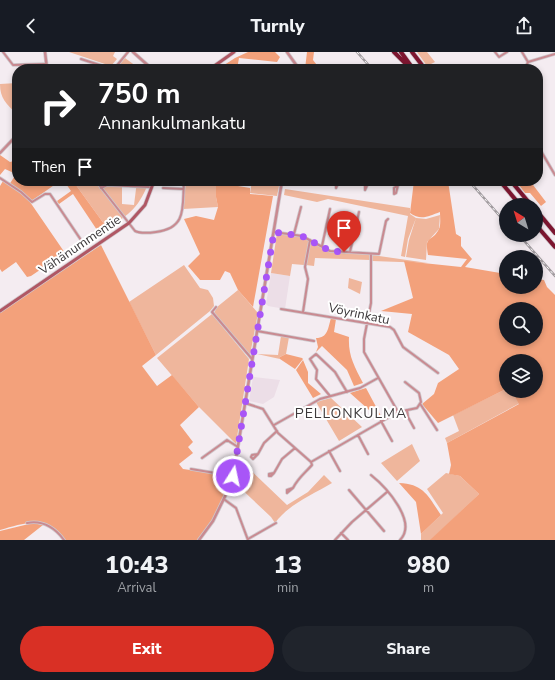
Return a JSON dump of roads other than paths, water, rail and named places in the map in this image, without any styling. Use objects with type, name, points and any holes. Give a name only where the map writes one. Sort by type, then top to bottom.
[{"type":"highway","points":[[394,52],[407,64]]},
{"type":"highway","points":[[401,52],[409,64]]},
{"type":"highway","points":[[412,52],[420,64]]},
{"type":"highway","points":[[504,186],[514,198]]},
{"type":"highway","points":[[515,186],[525,198]]},
{"type":"highway","points":[[543,218],[555,233]]},
{"type":"highway","points":[[543,233],[555,247]]},
{"type":"main road","points":[[216,64],[234,52]]},
{"type":"main road","name":"Vähänummentie","points":[[0,311],[129,224],[145,205],[153,186]]},
{"type":"street","points":[[3,52],[13,64]]},
{"type":"street","points":[[45,52],[46,64]]},
{"type":"street","points":[[117,64],[128,52]]},
{"type":"street","points":[[133,52],[146,64]]},
{"type":"street","points":[[286,52],[296,64]]},
{"type":"street","points":[[495,52],[499,57],[507,52]]},
{"type":"street","points":[[522,52],[528,62],[554,53]]},
{"type":"street","points":[[81,59],[97,64]]},
{"type":"street","points":[[0,153],[12,140]]},
{"type":"street","points":[[543,155],[555,175]]},
{"type":"street","points":[[0,178],[21,192],[32,202],[45,194],[50,194],[81,240]]},
{"type":"street","points":[[105,186],[101,188],[129,224],[139,233],[158,232],[173,228],[177,224],[180,216],[183,186]]},
{"type":"street","points":[[121,186],[149,188]]},
{"type":"street","points":[[200,540],[213,522],[224,500],[233,476],[281,186]]},
{"type":"street","points":[[163,188],[183,189]]},
{"type":"street","points":[[294,234],[301,207]]},
{"type":"street","points":[[322,247],[330,209]]},
{"type":"street","points":[[350,252],[359,212]]},
{"type":"street","points":[[274,232],[302,236],[330,251],[379,254],[386,221],[388,219]]},
{"type":"street","points":[[303,312],[308,280],[305,267],[310,240]]},
{"type":"street","points":[[371,254],[371,303],[364,352],[398,412]]},
{"type":"street","points":[[216,307],[212,312],[252,359]]},
{"type":"street","name":"Vöyrinkatu","points":[[282,309],[390,327],[394,330],[403,347],[438,373]]},
{"type":"street","points":[[256,331],[314,341]]},
{"type":"street","points":[[330,396],[316,379],[317,370],[310,359],[316,354],[335,372],[347,392]]},
{"type":"street","points":[[274,425],[320,399],[360,388],[378,378]]},
{"type":"street","points":[[405,382],[419,393],[421,405],[438,430]]},
{"type":"street","points":[[245,404],[263,409],[277,431],[311,462]]},
{"type":"street","points":[[293,488],[297,480],[312,465],[311,462],[398,412],[417,408],[421,405]]},
{"type":"street","points":[[407,410],[408,417],[414,428]]},
{"type":"street","points":[[381,422],[392,441]]},
{"type":"street","points":[[258,454],[264,443],[277,431]]},
{"type":"street","points":[[358,435],[368,454]]},
{"type":"street","points":[[202,458],[227,440],[238,447]]},
{"type":"street","points":[[274,473],[282,459],[295,448]]},
{"type":"street","points":[[329,451],[340,471]]},
{"type":"street","points":[[190,469],[233,476]]},
{"type":"street","points":[[371,475],[400,508],[405,518],[406,529],[400,540]]},
{"type":"street","points":[[349,490],[384,531]]},
{"type":"street","points":[[335,540],[387,492]]},
{"type":"street","points":[[224,500],[236,508],[248,539],[276,523]]},
{"type":"street","points":[[27,523],[33,522],[56,529],[64,540]]},
{"type":"street","points":[[341,533],[348,540]]},
{"type":"railway","points":[[357,52],[368,64]]},
{"type":"railway","points":[[473,186],[499,215]]},
{"type":"railway","points":[[525,242],[555,276]]},
{"type":"district","name":"PELLONKULMA","points":[[351,413]]}]
